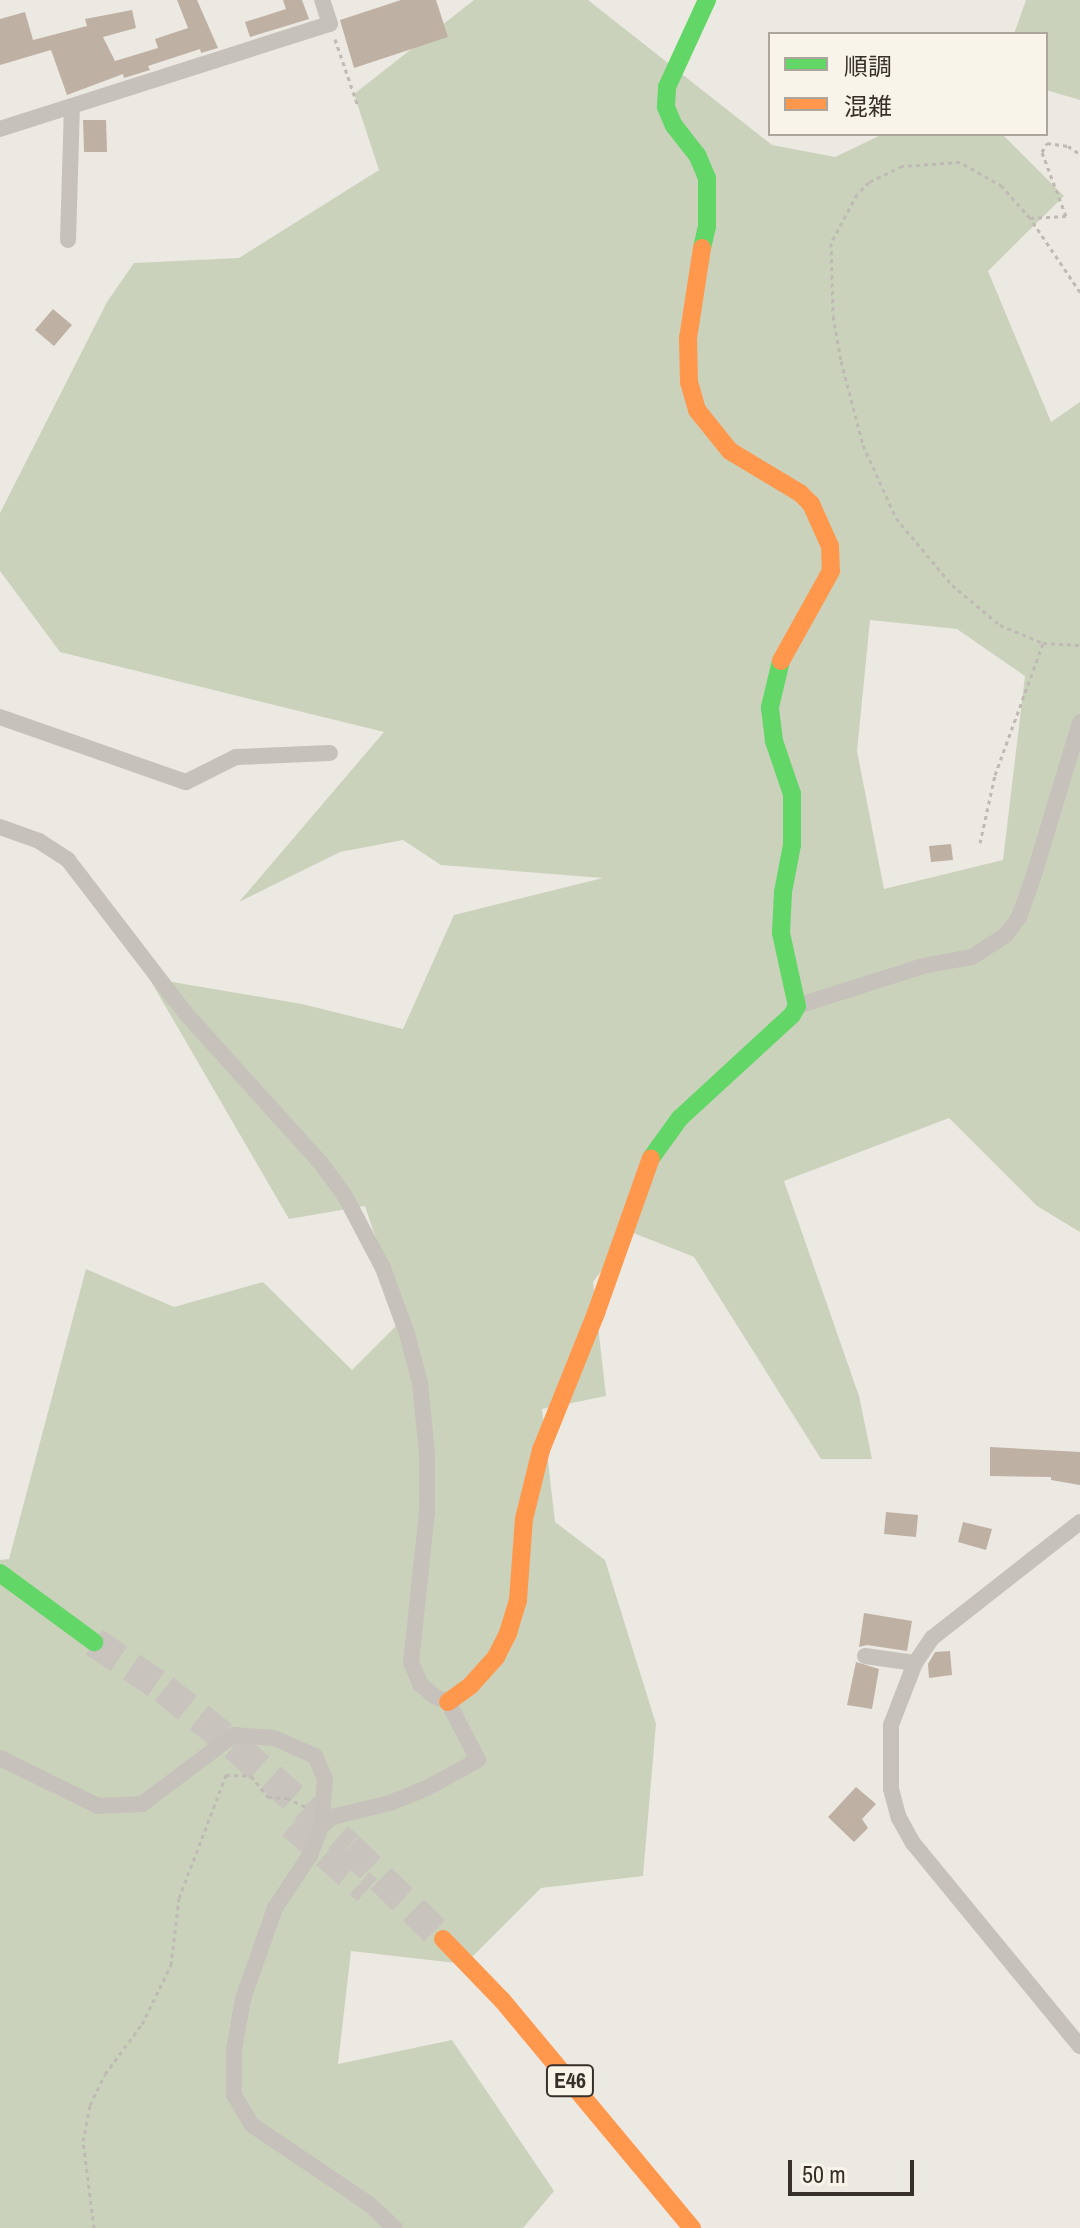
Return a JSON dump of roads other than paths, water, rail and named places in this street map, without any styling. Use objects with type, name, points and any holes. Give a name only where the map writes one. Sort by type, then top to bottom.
[{"type":"main road","points":[[448,1702],[471,1685],[496,1657],[508,1633],[518,1600],[524,1519],[541,1450],[596,1313],[651,1158],[680,1118],[792,1015],[797,1006],[781,933],[783,892],[792,845],[792,794],[774,741],[770,707],[779,665],[831,571],[830,546],[811,504],[800,493],[730,451],[707,426],[697,410],[689,382],[688,338],[693,289],[707,227],[707,178],[697,155],[674,126],[666,107],[667,87],[707,0]]},
{"type":"main road","points":[[0,1573],[89,1648],[0,1595]]},
{"type":"main road","name":"E46","points":[[443,1939],[502,2000],[692,2228]]},
{"type":"main road","name":"E46","points":[[508,2038],[667,2228]]},
{"type":"street","points":[[0,129],[330,24],[322,0]]},
{"type":"street","points":[[68,240],[72,107]]},
{"type":"street","points":[[0,717],[186,782],[236,757],[330,753]]},
{"type":"street","points":[[797,1006],[923,966],[972,957],[1006,935],[1019,917],[1033,878],[1080,722]]},
{"type":"street","points":[[0,827],[39,841],[68,860],[187,1015],[320,1162],[345,1196],[383,1268],[420,1383],[427,1453],[427,1511],[411,1662],[421,1685],[448,1702],[478,1760],[427,1788],[390,1803],[332,1817],[321,1827]]},
{"type":"street","points":[[1080,1522],[932,1638],[915,1663],[891,1725],[891,1789],[899,1818],[913,1843],[1080,2046]]},
{"type":"street","points":[[865,1656],[915,1663]]},
{"type":"street","points":[[0,1758],[98,1806],[142,1804],[234,1735],[274,1738],[301,1747],[315,1756],[323,1769],[321,1827],[310,1855],[275,1908],[243,1999],[234,2050],[234,2095],[252,2125],[369,2204],[395,2228]]},
{"type":"tunnel","points":[[94,1642],[164,1689],[237,1748],[349,1847],[443,1939]]},
{"type":"tunnel","points":[[292,1824],[367,1890]]}]
